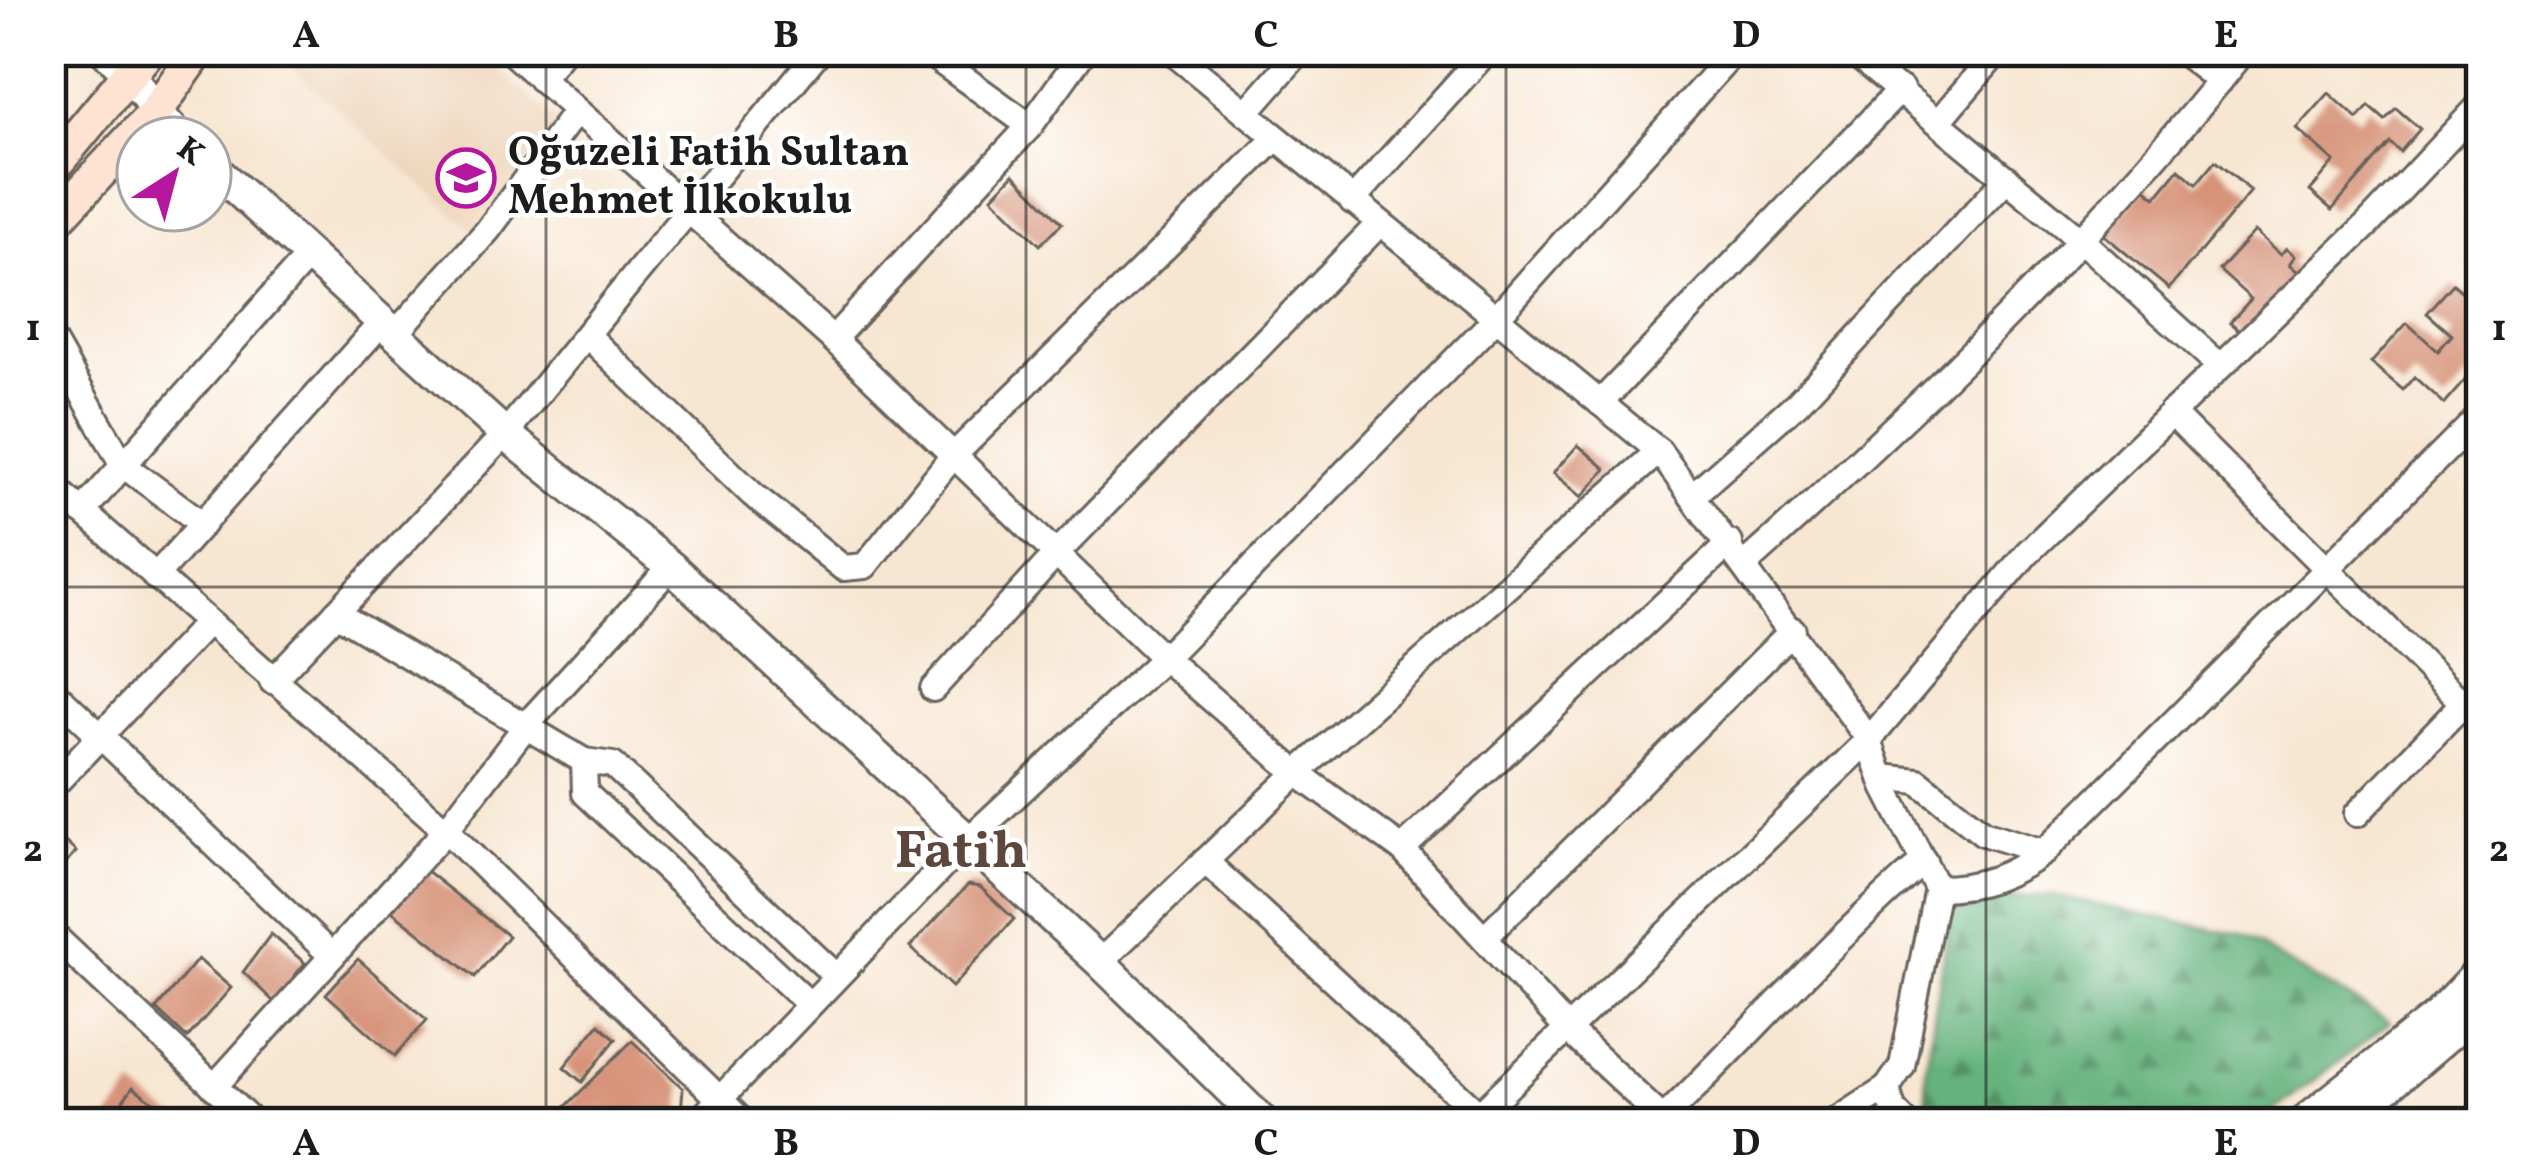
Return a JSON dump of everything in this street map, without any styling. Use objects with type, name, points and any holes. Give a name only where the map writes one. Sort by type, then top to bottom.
[{"type":"main road","points":[[154,114],[198,51]]},
{"type":"main road","points":[[51,169],[128,58]]},
{"type":"main road","points":[[51,225],[114,157]]},
{"type":"street","points":[[510,51],[684,212],[833,339],[952,457],[1059,551],[1164,658],[1297,773],[1402,849],[1568,1030],[1665,1121],[1856,920],[1924,861]]},
{"type":"street","points":[[540,79],[563,51]]},
{"type":"street","points":[[272,681],[505,434],[819,51]]},
{"type":"street","points":[[926,51],[1030,126]]},
{"type":"street","points":[[833,339],[1030,126],[1084,51]]},
{"type":"street","points":[[1171,51],[1659,451],[1746,564],[1869,740],[1882,777],[1937,888],[1902,1066],[1887,1088],[1833,1123]]},
{"type":"street","points":[[1246,113],[1300,51]]},
{"type":"street","points":[[1352,201],[1486,51]]},
{"type":"street","points":[[697,1123],[967,841],[1164,658],[1494,320],[1735,51]]},
{"type":"street","points":[[1851,51],[2082,241],[2220,366]]},
{"type":"street","points":[[1940,121],[1998,51]]},
{"type":"street","points":[[2181,51],[2220,81]]},
{"type":"street","points":[[1746,564],[1914,414],[2082,241],[2244,51]]},
{"type":"street","points":[[128,58],[154,114]]},
{"type":"street","points":[[1600,404],[1901,89]]},
{"type":"street","points":[[1205,861],[1475,1118],[1869,740],[2027,553],[2368,223],[2481,104]]},
{"type":"street","points":[[154,578],[388,328],[488,230],[576,111]]},
{"type":"street","points":[[587,335],[752,494],[843,568],[865,566],[952,457],[1276,138]]},
{"type":"street","points":[[1693,495],[1797,403],[2007,178]]},
{"type":"street","points":[[234,187],[505,434],[670,567],[1100,962],[1264,1123]]},
{"type":"street","points":[[932,689],[1059,551],[1379,224]]},
{"type":"street","points":[[82,512],[309,255]]},
{"type":"street","points":[[51,338],[123,465],[202,524]]},
{"type":"street","points":[[2171,412],[2472,694],[2357,814]]},
{"type":"street","points":[[1937,888],[1964,888],[2014,874],[2044,852],[2481,416]]},
{"type":"street","points":[[1100,962],[1297,773],[1659,451]]},
{"type":"street","points":[[51,484],[446,830],[744,1123]]},
{"type":"street","points":[[1402,849],[1730,542]]},
{"type":"street","points":[[214,1087],[446,830],[528,723],[670,567]]},
{"type":"street","points":[[336,613],[528,723],[584,761],[613,765],[836,976]]},
{"type":"street","points":[[51,788],[206,624]]},
{"type":"street","points":[[1484,938],[1793,630]]},
{"type":"street","points":[[51,689],[332,956]]},
{"type":"street","points":[[584,761],[584,793],[809,1004]]},
{"type":"street","points":[[1882,777],[1918,781],[1983,833],[2044,852]]},
{"type":"street","points":[[51,933],[253,1123]]},
{"type":"street","points":[[2302,1123],[2437,1016],[2481,970]]},
{"type":"street","points":[[2345,1123],[2481,1007]]},
{"type":"street","points":[[1887,1088],[1893,1109],[1906,1123]]},
{"type":"shaded area","name":"Oğuzeli Fatih Sultan Mehmet İlkokulu","points":[[273,51],[479,51],[558,123],[476,233]]},
{"type":"green space","points":[[1989,896],[2054,896],[2239,935],[2390,1022],[2259,1123],[1927,1123],[1926,1068],[1950,917]]},
{"type":"building","points":[[2329,93],[2358,119],[2369,106],[2385,120],[2396,108],[2420,129],[2400,152],[2390,143],[2332,210],[2310,191],[2335,162],[2297,129]]},
{"type":"building","points":[[2215,161],[2251,191],[2169,289],[2104,235],[2144,187],[2156,197],[2179,169],[2196,184]]},
{"type":"building","points":[[1014,174],[1062,223],[1040,245],[992,197]]},
{"type":"building","points":[[2255,231],[2281,254],[2287,248],[2296,256],[2290,264],[2301,274],[2245,335],[2230,322],[2251,299],[2219,270]]},
{"type":"building","points":[[2453,284],[2481,308],[2481,362],[2444,404],[2414,377],[2403,390],[2371,363],[2407,323],[2438,351],[2452,335],[2427,313]]},
{"type":"building","points":[[1578,445],[1606,469],[1582,497],[1553,473]]},
{"type":"building","points":[[51,829],[76,852],[51,880]]},
{"type":"building","points":[[425,870],[508,936],[475,977],[392,911]]},
{"type":"building","points":[[968,885],[980,887],[1014,919],[952,987],[910,947]]},
{"type":"building","points":[[271,934],[305,963],[274,1002],[243,972]]},
{"type":"building","points":[[198,959],[231,988],[187,1038],[156,1009]]},
{"type":"building","points":[[358,959],[427,1020],[395,1056],[326,994]]},
{"type":"building","points":[[599,1024],[616,1039],[582,1082],[564,1067]]},
{"type":"building","points":[[632,1041],[683,1088],[681,1112],[670,1123],[549,1123]]},
{"type":"building","points":[[133,1087],[182,1123],[106,1123]]},
{"type":"place","name":"Oğuzeli Fatih Sultan Mehmet İlkokulu","points":[[466,178]]},
{"type":"district","name":"Fatih","points":[[961,853]]}]
